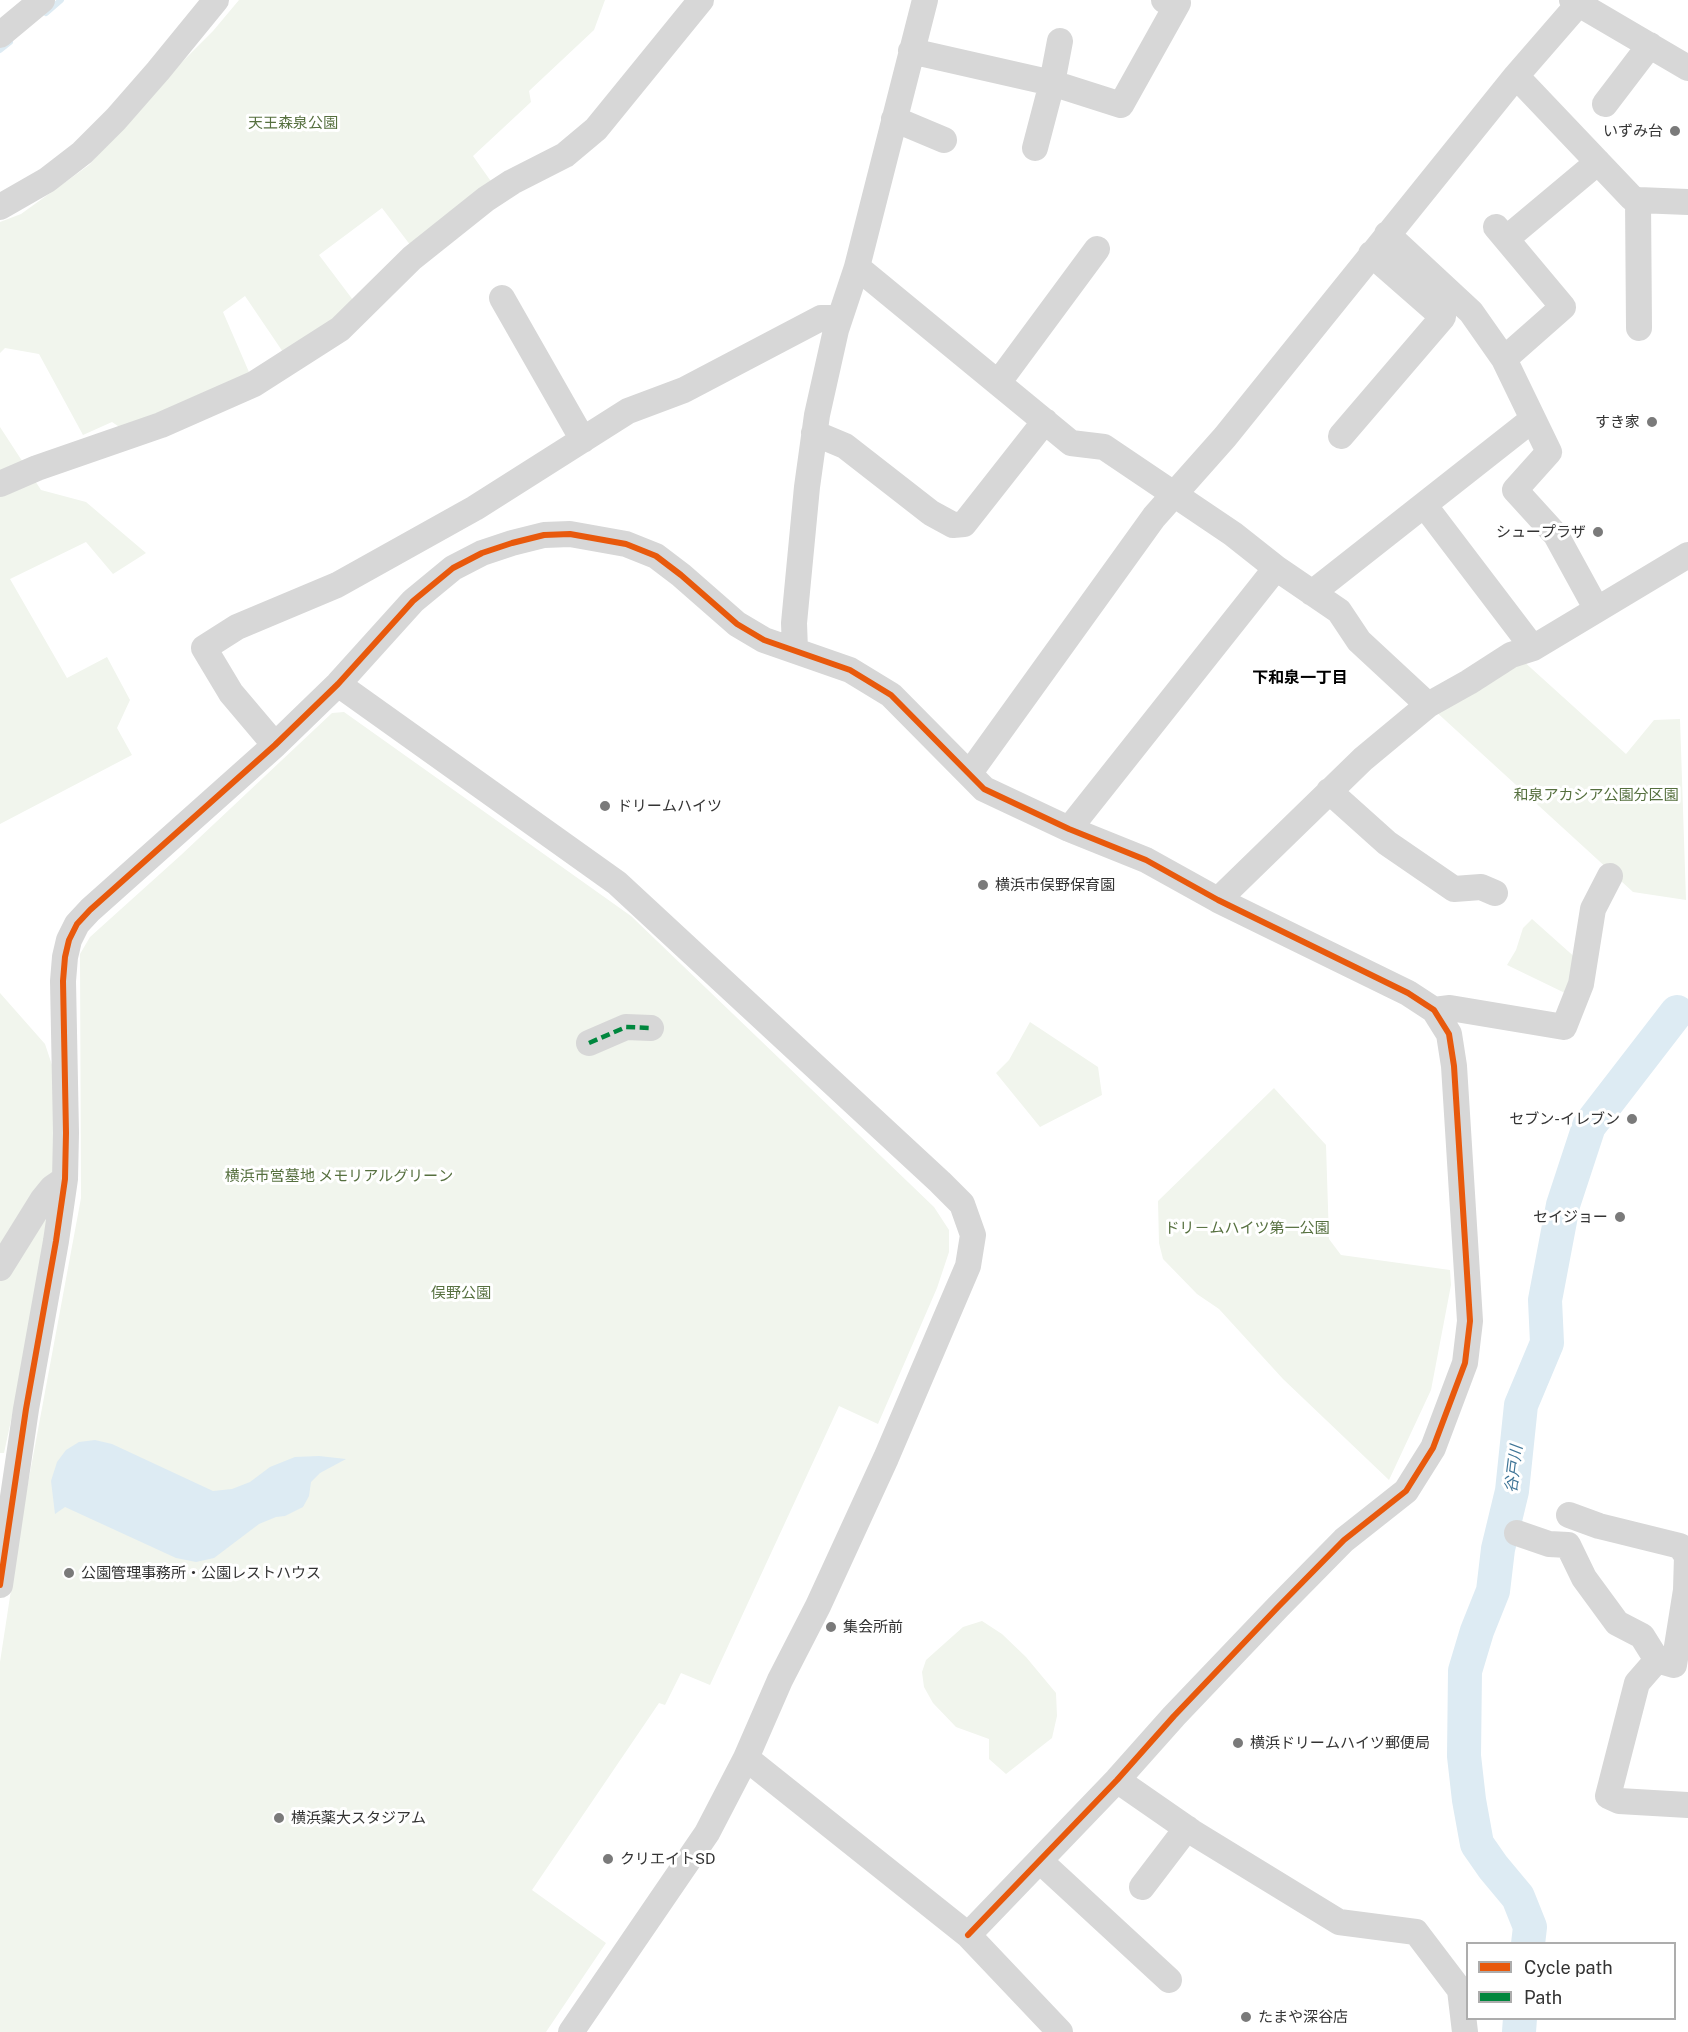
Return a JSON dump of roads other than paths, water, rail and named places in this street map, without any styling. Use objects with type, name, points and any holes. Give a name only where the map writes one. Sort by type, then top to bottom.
[{"type":"street","points":[[0,35],[42,0]]},
{"type":"street","points":[[0,207],[47,180],[82,153],[116,119],[216,0]]},
{"type":"street","points":[[0,484],[37,468],[161,425],[254,384],[340,329],[412,258],[483,201],[512,182],[566,155],[596,129],[701,0]]},
{"type":"street","points":[[795,650],[795,612],[814,433],[839,318],[857,267],[925,0]]},
{"type":"street","points":[[911,51],[1052,83],[1121,105],[1178,3],[1164,0]]},
{"type":"street","points":[[969,774],[1154,517],[1225,436],[1577,1],[1688,68]]},
{"type":"street","points":[[1035,148],[1060,41]]},
{"type":"street","points":[[1617,98],[1650,45]]},
{"type":"street","points":[[1515,76],[1632,198],[1688,202]]},
{"type":"street","points":[[894,119],[944,140]]},
{"type":"street","points":[[1504,359],[1563,307],[1501,233],[1598,162]]},
{"type":"street","points":[[1638,200],[1639,328]]},
{"type":"street","points":[[1379,244],[1471,312],[1504,359],[1549,452],[1515,490],[1556,535],[1596,608]]},
{"type":"street","points":[[1341,436],[1443,317],[1379,244]]},
{"type":"street","points":[[998,383],[1097,249]]},
{"type":"street","points":[[857,267],[1071,443],[1104,447],[1233,534],[1276,568],[1339,611],[1359,641],[1428,705]]},
{"type":"street","points":[[502,298],[583,440]]},
{"type":"street","points":[[275,745],[231,693],[204,648],[237,627],[347,580],[475,508],[628,411],[684,390],[821,318],[839,318]]},
{"type":"street","points":[[1312,593],[1533,419]]},
{"type":"street","points":[[814,433],[845,446],[931,513],[953,525],[964,524],[1045,421]]},
{"type":"street","points":[[1425,506],[1533,648]]},
{"type":"street","points":[[0,1585],[26,1408],[65,1179],[63,981],[65,957],[76,924],[275,745],[338,684],[413,601],[453,568],[482,553],[544,536],[570,534],[626,544],[656,556],[737,624],[764,640],[850,670],[891,695],[984,789],[1069,829],[1146,860],[1218,900],[1407,993],[1434,1010],[1449,1034],[1454,1066],[1470,1321],[1465,1363],[1433,1448],[1406,1491],[1335,1549],[968,1935]]},
{"type":"street","points":[[1218,900],[1363,759],[1428,705],[1512,655],[1533,648],[1596,608],[1688,555]]},
{"type":"street","points":[[1069,829],[1276,568]]},
{"type":"street","points":[[338,684],[617,883],[962,1204],[973,1235],[968,1266],[886,1458],[818,1606],[780,1680],[746,1758],[704,1838],[571,2032]]},
{"type":"street","points":[[1329,791],[1387,843],[1454,889],[1481,887],[1495,893]]},
{"type":"street","points":[[1434,1010],[1450,1008],[1564,1027],[1581,984],[1593,909],[1610,876]]},
{"type":"street","points":[[589,1043],[626,1027],[651,1028]]},
{"type":"street","points":[[0,1268],[43,1199],[52,1188],[65,1179]]},
{"type":"street","points":[[1517,1533],[1549,1544],[1568,1545],[1584,1578],[1617,1623],[1642,1636],[1657,1660],[1674,1665],[1686,1590],[1687,1556],[1680,1546],[1599,1526],[1569,1515]]},
{"type":"street","points":[[1657,1660],[1637,1683],[1608,1796],[1619,1801],[1688,1805]]},
{"type":"street","points":[[746,1758],[968,1935],[1060,2032]]},
{"type":"street","points":[[1117,1780],[1187,1828],[1339,1922],[1416,1932],[1460,1990],[1465,2032]]},
{"type":"street","points":[[1142,1887],[1187,1828]]},
{"type":"street","points":[[1040,1861],[1169,1980]]},
{"type":"waterway","points":[[46,13],[61,0]]},
{"type":"waterway","points":[[0,50],[10,42]]},
{"type":"waterway","name":"谷戸川","points":[[1528,1942],[1530,1927],[1518,1897],[1477,1844],[1464,1756],[1465,1671],[1477,1631],[1493,1591],[1498,1549],[1512,1491],[1521,1405],[1547,1343],[1545,1300],[1563,1205],[1589,1126],[1677,1012]]},
{"type":"waterway","name":"谷戸川","points":[[1519,2032],[1520,2020]]},
{"type":"place","name":"いずみ台","points":[[1675,131]]},
{"type":"place","name":"すき家","points":[[1652,422]]},
{"type":"place","name":"シュープラザ","points":[[1598,532]]},
{"type":"place","name":"ドリームハイツ","points":[[605,806]]},
{"type":"place","name":"横浜市俣野保育園","points":[[983,885]]},
{"type":"place","name":"セブン-イレブン","points":[[1632,1119]]},
{"type":"place","name":"セイジョー","points":[[1620,1217]]},
{"type":"place","name":"公園管理事務所・公園レストハウス","points":[[69,1573]]},
{"type":"place","name":"集会所前","points":[[831,1627]]},
{"type":"place","name":"横浜ドリームハイツ郵便局","points":[[1238,1743]]},
{"type":"place","name":"横浜薬大スタジアム","points":[[279,1818]]},
{"type":"place","name":"クリエイトSD","points":[[608,1859]]},
{"type":"place","name":"たまや深谷店","points":[[1246,2017]]},
{"type":"district","name":"下和泉一丁目","points":[[1300,678]]},
{"type":"park label","name":"天王森泉公園","points":[[293,123]]},
{"type":"park label","name":"和泉アカシア公園分区園","points":[[1596,795]]},
{"type":"park label","name":"横浜市営墓地 メモリアルグリーン","points":[[339,1176]]},
{"type":"park label","name":"ドリ－ムハイツ第一公園","points":[[1247,1228]]},
{"type":"park label","name":"俣野公園","points":[[461,1293]]}]
